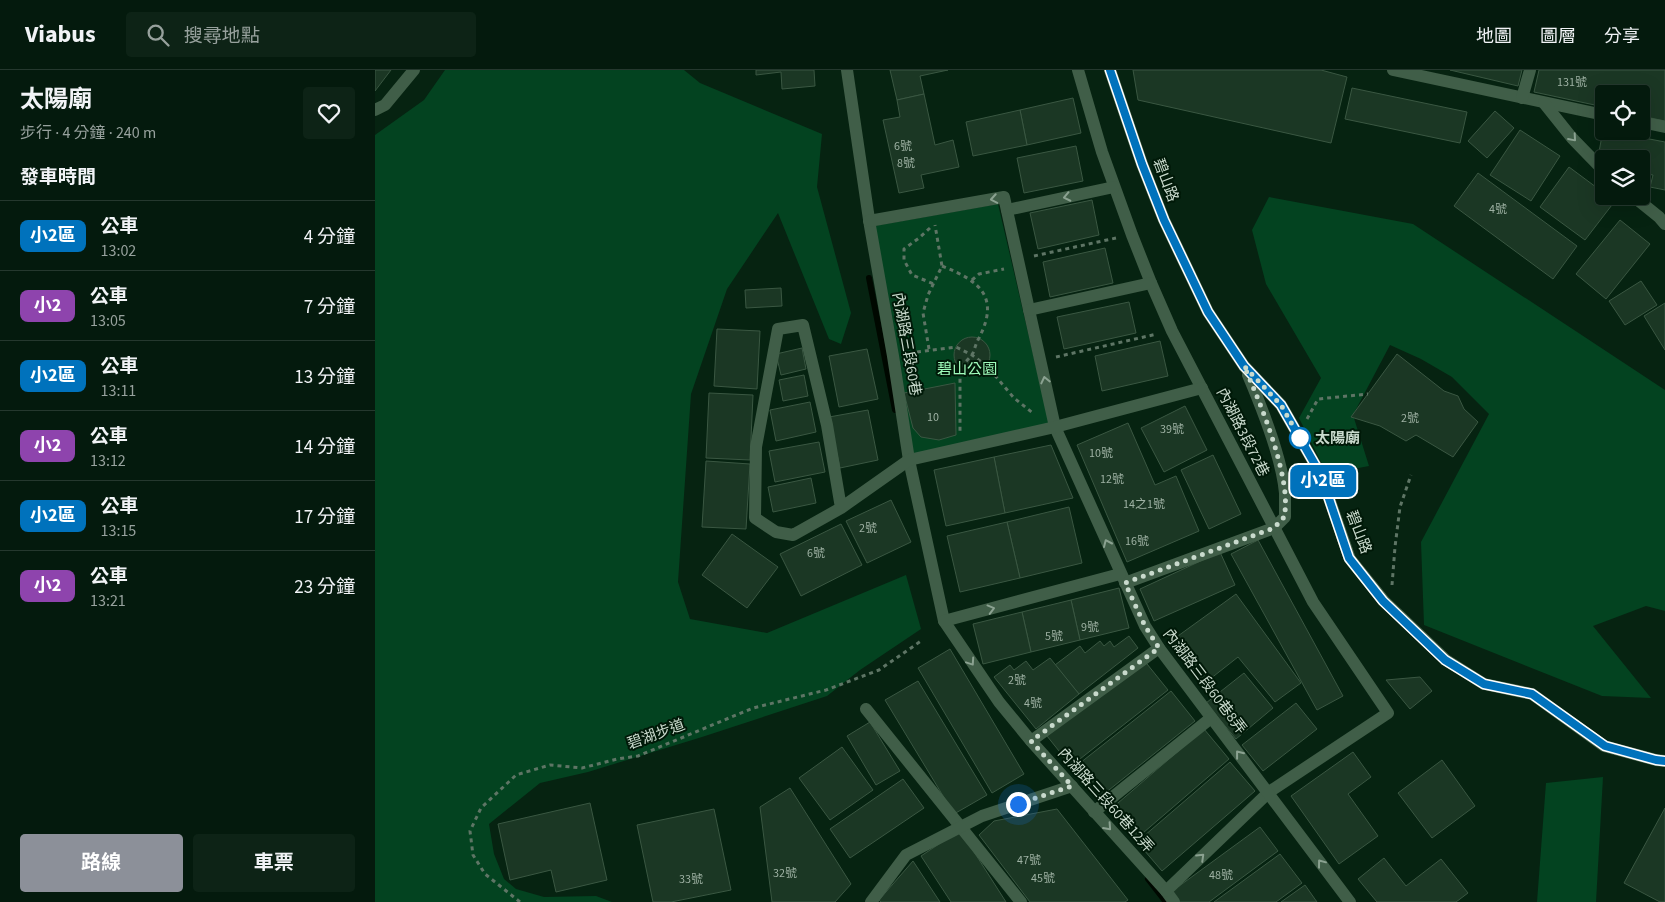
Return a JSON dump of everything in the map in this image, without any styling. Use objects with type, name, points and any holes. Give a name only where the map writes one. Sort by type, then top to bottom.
[{"type":"street","points":[[375,110],[385,105],[414,70]]},
{"type":"street","name":"內湖路三段60巷","points":[[847,70],[869,222],[909,460],[944,621]]},
{"type":"street","name":"內湖路3段72巷","points":[[1079,70],[1092,119],[1131,235],[1172,330],[1313,602],[1388,713],[1269,792]]},
{"type":"street","name":"碧山路","points":[[1110,70],[1142,164],[1164,220],[1208,312],[1244,366],[1281,405],[1321,475],[1349,558],[1383,601],[1445,660],[1484,684],[1532,694],[1605,746],[1665,761]]},
{"type":"street","points":[[1393,70],[1595,113]]},
{"type":"street","points":[[1522,98],[1530,70]]},
{"type":"street","points":[[1544,103],[1572,138],[1595,162]]},
{"type":"street","points":[[1650,124],[1665,127]]},
{"type":"street","points":[[869,222],[1004,197],[1007,210],[1115,187]]},
{"type":"street","points":[[1644,205],[1665,224]]},
{"type":"street","name":"內湖路三段60巷8弄","points":[[1007,210],[1055,427],[1122,578],[1145,626],[1159,648],[1269,792]]},
{"type":"street","points":[[1029,310],[1151,283]]},
{"type":"street","points":[[841,508],[827,425],[803,325],[778,329],[756,447],[755,518],[776,532],[793,535],[841,508],[909,460],[1055,427],[1202,388]]},
{"type":"street","points":[[944,621],[1122,578],[1274,528],[1285,516],[1285,493],[1278,459],[1259,400],[1244,366]]},
{"type":"street","name":"內湖路三段60巷12弄","points":[[944,621],[999,702],[1031,741],[1174,902]]},
{"type":"street","points":[[1031,741],[1159,648]]},
{"type":"street","points":[[867,709],[1021,902]]},
{"type":"street","points":[[1094,812],[1211,718]]},
{"type":"street","points":[[871,902],[906,856],[982,816],[1072,786]]},
{"type":"street","points":[[1166,891],[1269,792],[1350,902]]},
{"type":"path","points":[[929,349],[923,313],[942,266],[933,209]]},
{"type":"path","points":[[925,225],[943,222]]},
{"type":"path","points":[[934,284],[912,275],[904,260],[904,249],[935,224]]},
{"type":"path","points":[[972,280],[979,274],[1131,235]]},
{"type":"path","points":[[942,266],[972,280],[987,299],[988,314],[984,330],[972,355],[960,368],[960,432]]},
{"type":"path","points":[[1040,360],[1172,330]]},
{"type":"path","points":[[893,356],[929,349],[956,347],[972,355],[987,366],[1014,398],[1050,427],[1055,427]]},
{"type":"path","points":[[1298,434],[1318,399],[1368,394]]},
{"type":"path","points":[[1391,608],[1400,507],[1411,474]]},
{"type":"path","name":"碧湖步道","points":[[520,902],[485,874],[473,855],[470,831],[481,808],[516,775],[549,765],[582,768],[638,756],[753,708],[826,690],[879,670],[921,641]]},
{"type":"green space","points":[[445,70],[684,70],[700,83],[822,134],[817,187],[851,313],[841,344],[829,339],[778,213],[727,289],[691,394],[678,582],[690,619],[767,633],[906,575],[921,629],[860,670],[827,696],[588,772],[540,783],[489,824],[494,854],[504,879],[516,889],[544,897],[596,896],[612,902],[375,902],[375,135],[424,100]]},
{"type":"green space","points":[[1269,197],[1413,224],[1665,390],[1665,611],[1646,606],[1593,626],[1651,698],[1602,696],[1424,625],[1421,542],[1489,414],[1452,377],[1421,359],[1390,345],[1353,415],[1369,466],[1327,474],[1299,418],[1321,378],[1266,284],[1252,230]]},
{"type":"green space","name":"碧山公園","points":[[998,204],[1050,427],[912,458],[874,226]]},
{"type":"green space","points":[[1603,777],[1596,902],[1537,902],[1546,783]]},
{"type":"building","points":[[375,70],[391,70],[375,91]]},
{"type":"building","points":[[756,70],[814,70],[815,86],[782,89],[781,72],[756,75]]},
{"type":"building","points":[[890,70],[948,70],[920,76],[924,94],[897,100]]},
{"type":"building","points":[[1133,70],[1321,70],[1347,77],[1331,143],[1138,100]]},
{"type":"building","points":[[1450,70],[1522,70],[1518,86]]},
{"type":"building","points":[[1539,70],[1665,70],[1665,121],[1650,118],[1650,85],[1595,85],[1595,105],[1534,92]]},
{"type":"building","points":[[1352,88],[1467,112],[1460,143],[1345,119]]},
{"type":"building","points":[[924,94],[935,145],[953,140],[959,167],[921,175],[924,188],[899,193],[883,120],[900,117],[897,100]]},
{"type":"building","points":[[1073,98],[1081,133],[1027,145],[1020,110]]},
{"type":"building","points":[[1020,110],[1027,145],[973,156],[966,122]]},
{"type":"building","points":[[1495,111],[1514,128],[1487,158],[1468,141]]},
{"type":"building","points":[[1520,130],[1560,156],[1531,201],[1490,175]]},
{"type":"building","points":[[1650,139],[1665,142],[1665,190],[1650,187],[1653,175],[1650,174],[1650,150],[1599,150],[1601,140]]},
{"type":"building","points":[[1076,146],[1083,181],[1024,193],[1017,158]]},
{"type":"building","points":[[1569,167],[1595,186],[1595,205],[1612,205],[1585,240],[1540,207]]},
{"type":"building","points":[[1478,173],[1577,246],[1553,279],[1454,206]]},
{"type":"building","points":[[1092,200],[1099,235],[1038,249],[1030,213]]},
{"type":"building","points":[[1620,220],[1650,244],[1606,299],[1576,274]]},
{"type":"building","points":[[1105,248],[1113,283],[1050,297],[1043,262]]},
{"type":"building","points":[[1641,281],[1657,305],[1625,325],[1609,301]]},
{"type":"building","points":[[781,288],[782,306],[746,308],[745,290]]},
{"type":"building","points":[[1129,302],[1136,333],[1064,349],[1057,317]]},
{"type":"building","points":[[1665,303],[1665,350],[1644,316]]},
{"type":"building","points":[[717,329],[760,331],[757,389],[714,386]]},
{"type":"building","points":[[972,337],[979,338],[985,342],[989,348],[989,362],[985,368],[979,372],[972,373],[965,372],[959,368],[955,362],[954,355],[955,348],[959,342],[965,338]]},
{"type":"building","points":[[1160,341],[1168,376],[1102,391],[1095,356]]},
{"type":"building","points":[[802,348],[806,369],[781,375],[776,354]]},
{"type":"building","points":[[867,349],[878,399],[839,407],[829,356]]},
{"type":"building","points":[[1397,354],[1444,391],[1458,396],[1464,409],[1478,422],[1453,457],[1416,435],[1406,441],[1380,426],[1351,417]]},
{"type":"building","points":[[804,375],[808,396],[783,401],[779,380]]},
{"type":"building","points":[[955,383],[956,435],[939,440],[921,437],[913,428],[904,393]]},
{"type":"building","points":[[709,393],[753,395],[750,460],[706,458]]},
{"type":"building","points":[[810,402],[816,432],[776,441],[770,410]]},
{"type":"building","points":[[1185,406],[1207,450],[1164,472],[1141,428]]},
{"type":"building","points":[[868,410],[878,460],[840,468],[829,417]]},
{"type":"building","points":[[1128,423],[1155,485],[1176,476],[1199,531],[1127,562],[1077,445]]},
{"type":"building","points":[[819,442],[825,472],[775,482],[769,451]]},
{"type":"building","points":[[1051,445],[1073,498],[1005,513],[994,457]]},
{"type":"building","points":[[1213,455],[1241,514],[1209,529],[1181,470]]},
{"type":"building","points":[[994,457],[1005,513],[946,526],[934,470]]},
{"type":"building","points":[[706,461],[750,464],[746,529],[702,527]]},
{"type":"building","points":[[811,478],[816,503],[773,512],[768,487]]},
{"type":"building","points":[[891,500],[911,542],[867,563],[846,521]]},
{"type":"building","points":[[1069,507],[1082,563],[1020,578],[1007,522]]},
{"type":"building","points":[[1007,522],[1020,578],[960,592],[947,536]]},
{"type":"building","points":[[841,524],[862,565],[801,596],[780,554]]},
{"type":"building","points":[[732,534],[778,567],[747,608],[702,575]]},
{"type":"building","points":[[1258,540],[1343,696],[1317,710],[1231,554]]},
{"type":"building","points":[[1220,552],[1235,585],[1154,621],[1140,589]]},
{"type":"building","points":[[1119,588],[1129,628],[1080,640],[1071,600]]},
{"type":"building","points":[[1236,594],[1301,683],[1275,702],[1238,657],[1205,683],[1171,641]]},
{"type":"building","points":[[1071,600],[1080,640],[1031,652],[1022,612]]},
{"type":"building","points":[[1022,612],[1031,652],[983,664],[973,624]]},
{"type":"building","points":[[1129,636],[1138,648],[1079,694],[1055,665],[1080,646],[1085,653],[1100,641],[1104,646],[1110,641],[1114,647]]},
{"type":"building","points":[[950,649],[1024,774],[992,793],[918,668]]},
{"type":"building","points":[[1050,658],[1079,694],[1036,729],[994,677],[1010,665],[1014,670],[1026,661],[1033,670]]},
{"type":"building","points":[[1143,659],[1168,690],[1071,766],[1047,736]]},
{"type":"building","points":[[1244,673],[1273,708],[1236,739],[1206,703]]},
{"type":"building","points":[[1420,677],[1432,691],[1410,709],[1386,680]]},
{"type":"building","points":[[918,681],[987,795],[954,814],[885,700]]},
{"type":"building","points":[[1171,691],[1195,721],[1099,798],[1075,767]]},
{"type":"building","points":[[1296,703],[1317,729],[1263,771],[1242,745]]},
{"type":"building","points":[[870,722],[900,771],[876,785],[847,736]]},
{"type":"building","points":[[1204,729],[1229,759],[1136,839],[1111,809]]},
{"type":"building","points":[[842,747],[873,790],[830,820],[799,778]]},
{"type":"building","points":[[1353,752],[1371,777],[1348,794],[1378,836],[1339,864],[1291,796]]},
{"type":"building","points":[[1442,760],[1475,806],[1432,838],[1398,793]]},
{"type":"building","points":[[1230,762],[1255,791],[1162,871],[1137,842]]},
{"type":"building","points":[[903,779],[924,808],[850,858],[830,829]]},
{"type":"building","points":[[790,788],[851,884],[835,902],[772,902],[760,807]]},
{"type":"building","points":[[590,803],[607,880],[556,892],[551,870],[510,880],[498,824]]},
{"type":"building","points":[[1665,808],[1665,902],[1660,902],[1624,883]]},
{"type":"building","points":[[714,809],[731,890],[671,902],[653,902],[637,825]]},
{"type":"building","points":[[1057,809],[1128,900],[1125,902],[1030,902],[979,835],[994,821]]},
{"type":"building","points":[[1260,827],[1278,851],[1209,902],[1178,902],[1171,892]]},
{"type":"building","points":[[960,830],[1006,902],[951,902],[921,856]]},
{"type":"building","points":[[1280,854],[1302,883],[1276,902],[1214,902]]},
{"type":"building","points":[[1384,858],[1406,886],[1441,859],[1468,893],[1456,902],[1377,902],[1358,879]]},
{"type":"building","points":[[913,861],[940,902],[881,902],[879,900]]},
{"type":"building","points":[[1305,885],[1317,902],[1281,902]]},
{"type":"waterway","points":[[869,278],[895,410]]},
{"type":"waterway","points":[[1148,879],[1166,902]]},
{"type":"bus line","name":"小2區","points":[[1110,70],[1142,164],[1164,220],[1208,312],[1244,366],[1281,405],[1321,475],[1349,558],[1383,601],[1445,660],[1484,684],[1532,694],[1605,746],[1665,761]]},
{"type":"place","name":"太陽廟","points":[[1300,438]]},
{"type":"route","points":[[1018,804],[1072,786],[1031,741],[1159,648],[1145,626],[1125,583],[1274,528],[1285,516],[1285,493],[1278,459],[1259,400],[1244,366],[1281,405],[1300,438]]}]
